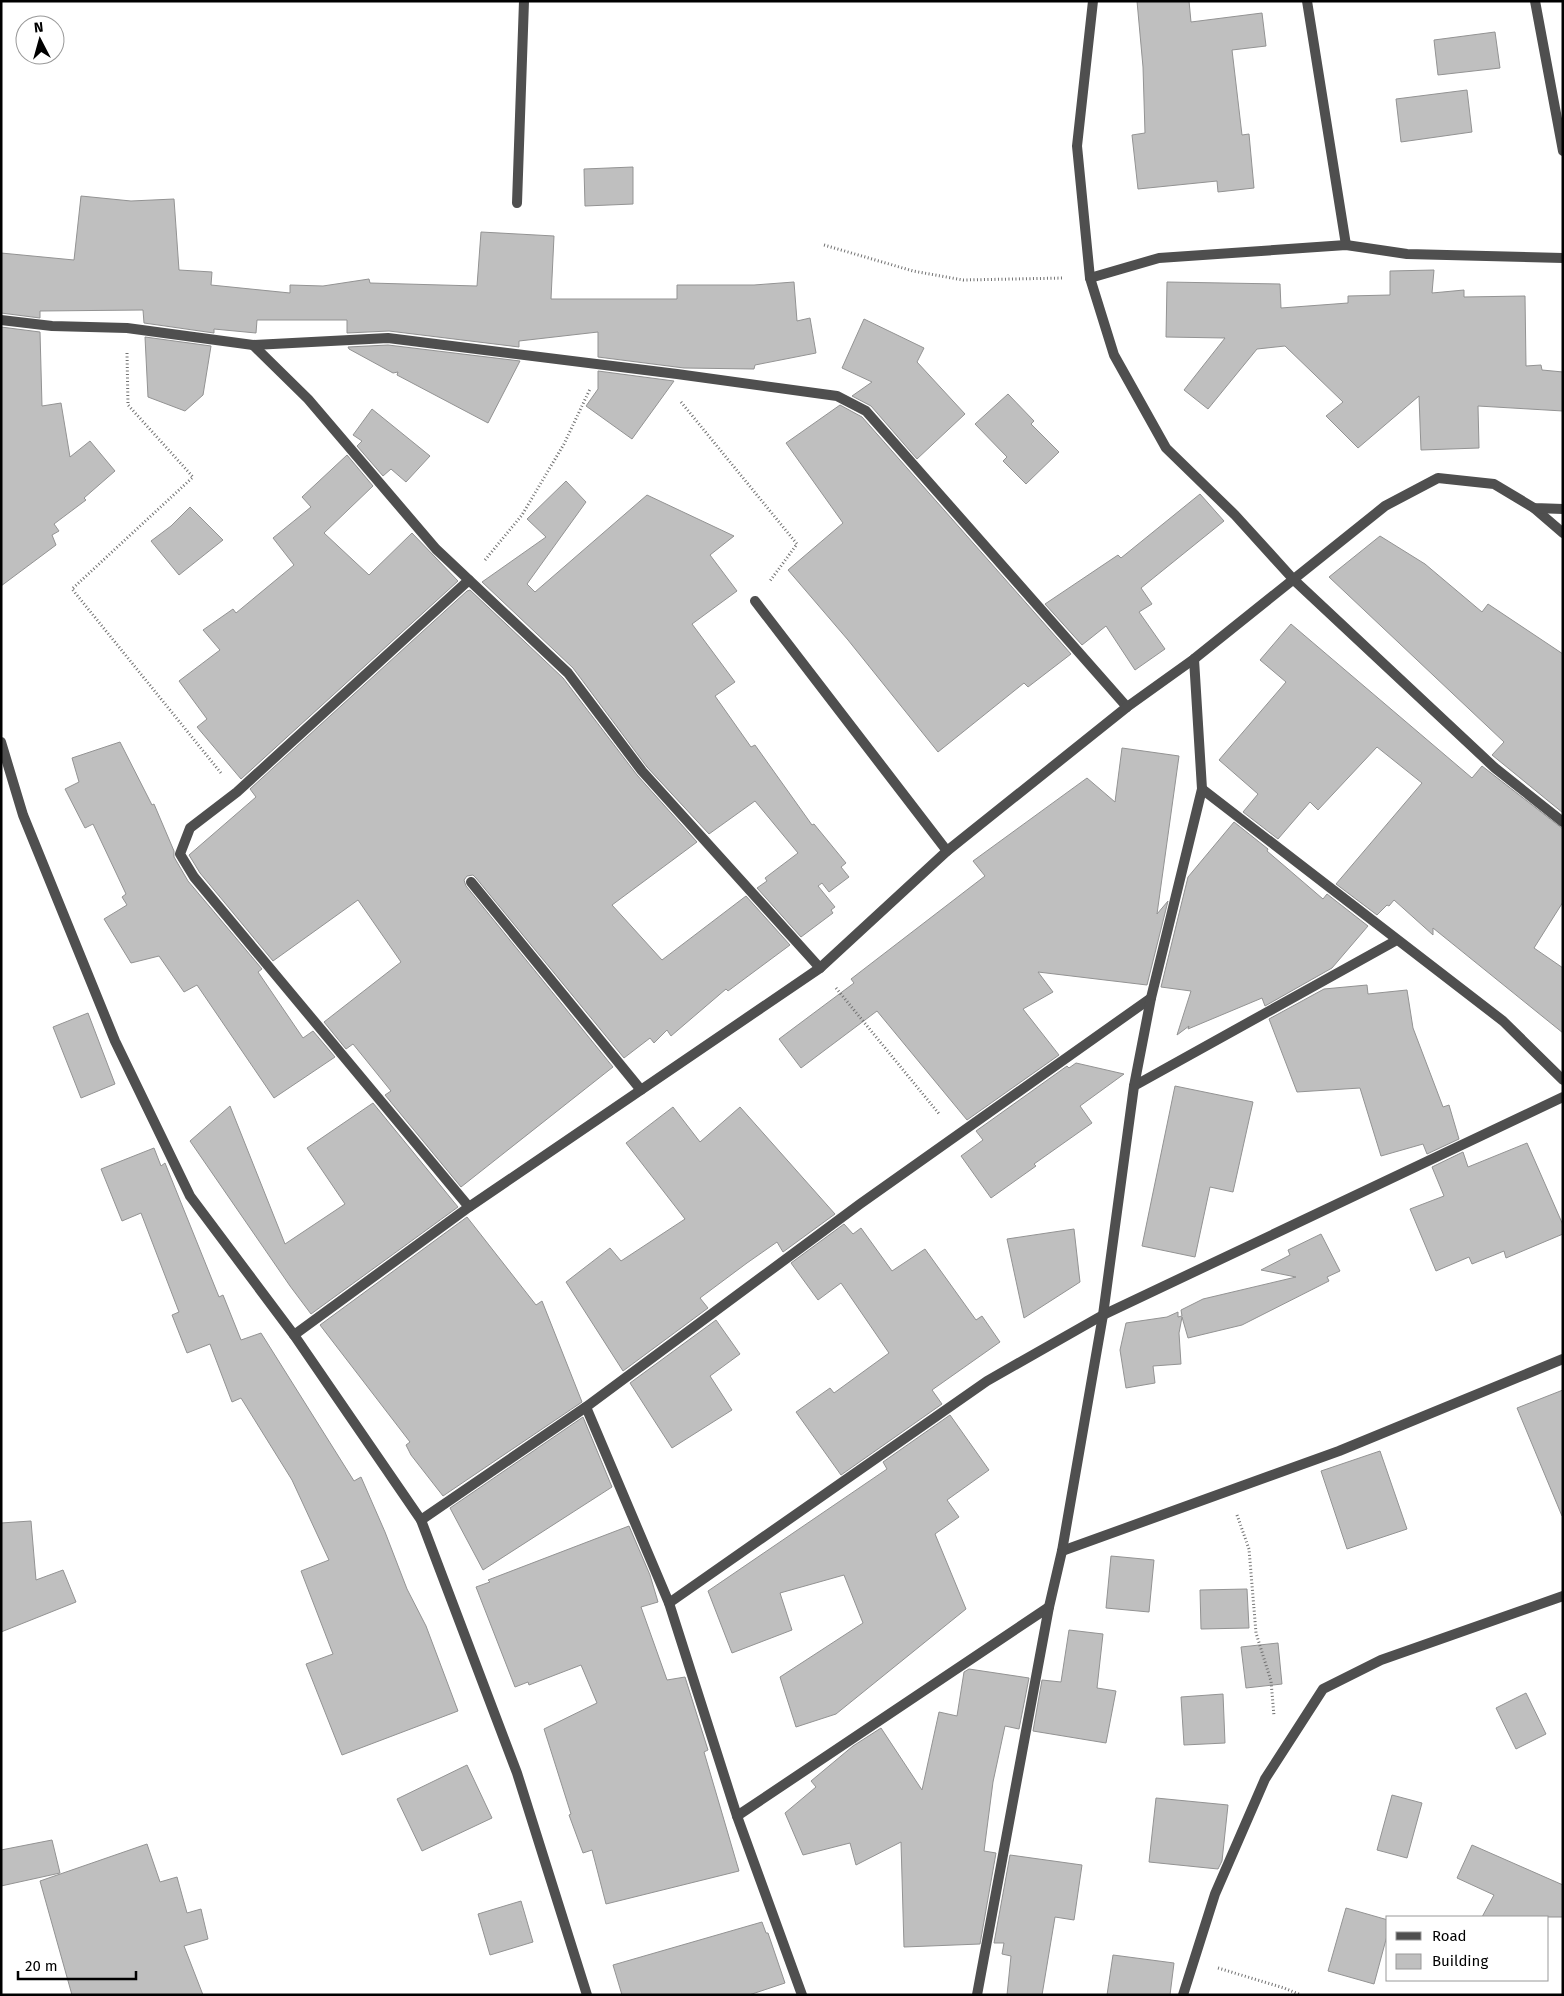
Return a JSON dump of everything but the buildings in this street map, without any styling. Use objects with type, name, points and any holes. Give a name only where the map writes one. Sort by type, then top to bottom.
[{"type":"street","points":[[517,202],[524,1]]},
{"type":"street","points":[[1093,1],[1077,146],[1090,278],[1114,355],[1166,448],[1235,515],[1294,580],[1495,768],[1563,822]]},
{"type":"street","points":[[1307,1],[1346,245]]},
{"type":"street","points":[[1535,1],[1563,151]]},
{"type":"street","points":[[1090,278],[1158,258],[1346,245],[1407,254],[1563,258]]},
{"type":"street","points":[[1,320],[52,326],[127,328],[253,344],[388,338],[657,371],[837,396],[866,411],[1127,707]]},
{"type":"street","points":[[253,344],[308,399],[436,548],[568,673],[642,771],[820,968]]},
{"type":"street","points":[[294,1335],[469,1207],[820,968],[947,851],[1127,707],[1194,659],[1385,506],[1438,478],[1494,484],[1534,508],[1563,533]]},
{"type":"street","points":[[1534,508],[1563,509]]},
{"type":"street","points":[[469,580],[237,792],[190,828],[180,854],[194,878],[469,1207]]},
{"type":"street","points":[[755,601],[947,851]]},
{"type":"street","points":[[977,1995],[1049,1607],[1062,1551],[1102,1315],[1134,1086],[1152,998],[1202,788],[1194,659]]},
{"type":"street","points":[[1,742],[23,815],[111,1032],[190,1196],[294,1335],[421,1520],[517,1773],[587,1995]]},
{"type":"street","points":[[1202,788],[1502,1021],[1563,1080]]},
{"type":"street","points":[[471,882],[641,1090]]},
{"type":"street","points":[[1134,1086],[1397,940]]},
{"type":"street","points":[[421,1520],[586,1407],[852,1210],[1152,998]]},
{"type":"street","points":[[669,1603],[987,1381],[1102,1315],[1563,1097]]},
{"type":"street","points":[[1062,1551],[1339,1451],[1563,1359]]},
{"type":"street","points":[[586,1407],[669,1603],[737,1816],[802,1995]]},
{"type":"street","points":[[1183,1995],[1215,1894],[1265,1779],[1323,1689],[1381,1660],[1563,1596]]},
{"type":"street","points":[[737,1816],[1049,1607]]},
{"type":"path","points":[[824,245],[913,271],[963,280],[1090,278]]},
{"type":"path","points":[[127,328],[128,405],[193,477],[72,590],[237,792]]},
{"type":"path","points":[[469,580],[522,515],[564,444],[601,364]]},
{"type":"path","points":[[657,371],[797,544],[755,601]]},
{"type":"path","points":[[820,968],[957,1135]]},
{"type":"path","points":[[1228,1491],[1249,1549],[1256,1633],[1271,1682],[1277,1760]]},
{"type":"path","points":[[1194,1960],[1284,1988],[1300,1995]]}]
